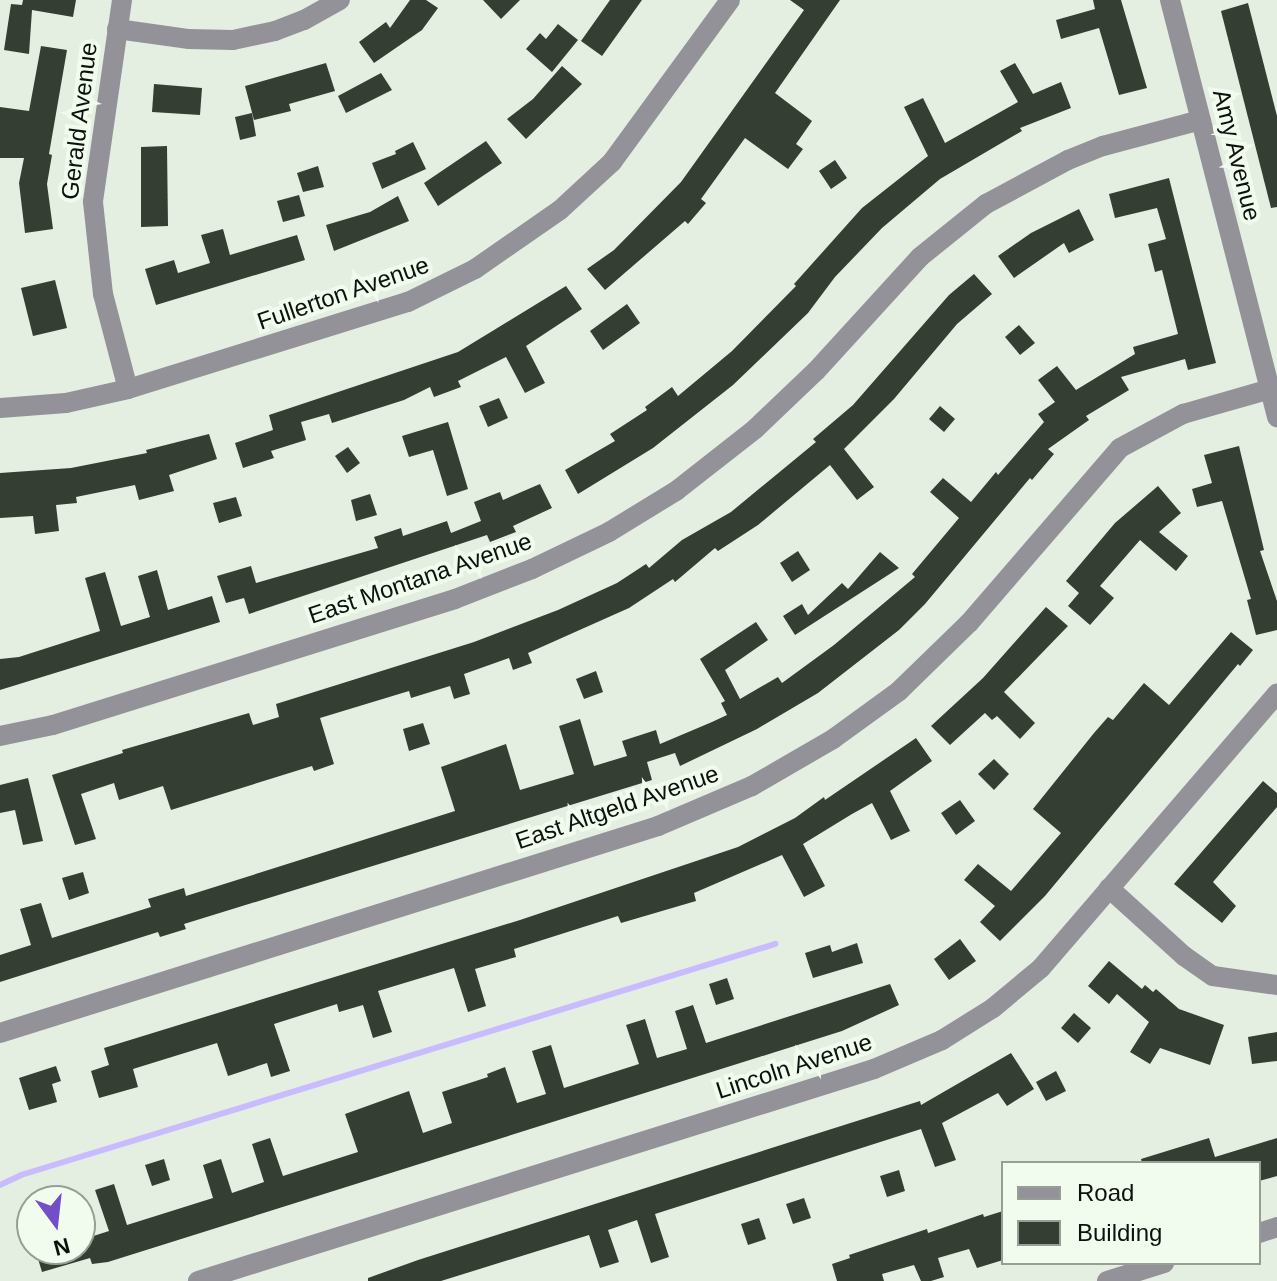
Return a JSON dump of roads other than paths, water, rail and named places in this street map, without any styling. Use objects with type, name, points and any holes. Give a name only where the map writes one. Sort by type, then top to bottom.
[{"type":"street","name":"Gerald Avenue","points":[[122,0],[93,202],[103,294],[128,389]]},
{"type":"street","points":[[117,29],[189,39],[233,40],[275,31],[304,20],[340,0]]},
{"type":"street","name":"Fullerton Avenue","points":[[0,408],[66,403],[128,389],[408,302],[502,252],[560,210],[612,162],[730,0]]},
{"type":"street","name":"Amy Avenue","points":[[1170,0],[1277,417]]},
{"type":"street","name":"East Montana Avenue","points":[[0,736],[53,725],[455,599],[584,545],[676,491],[755,429],[816,371],[920,257],[986,204],[1091,151],[1201,120]]},
{"type":"street","name":"East Altgeld Avenue","points":[[0,1033],[658,826],[752,786],[833,739],[899,691],[961,631],[1120,448],[1183,414],[1270,389]]},
{"type":"street","name":"Lincoln Avenue","points":[[198,1281],[898,1060],[956,1032],[1011,994],[1069,938],[1277,694]]},
{"type":"street","points":[[1109,888],[1184,956],[1213,976],[1277,985]]},
{"type":"street","points":[[1107,1281],[1158,1265]]},
{"type":"waterway","points":[[0,1185],[21,1175],[775,944]]}]
